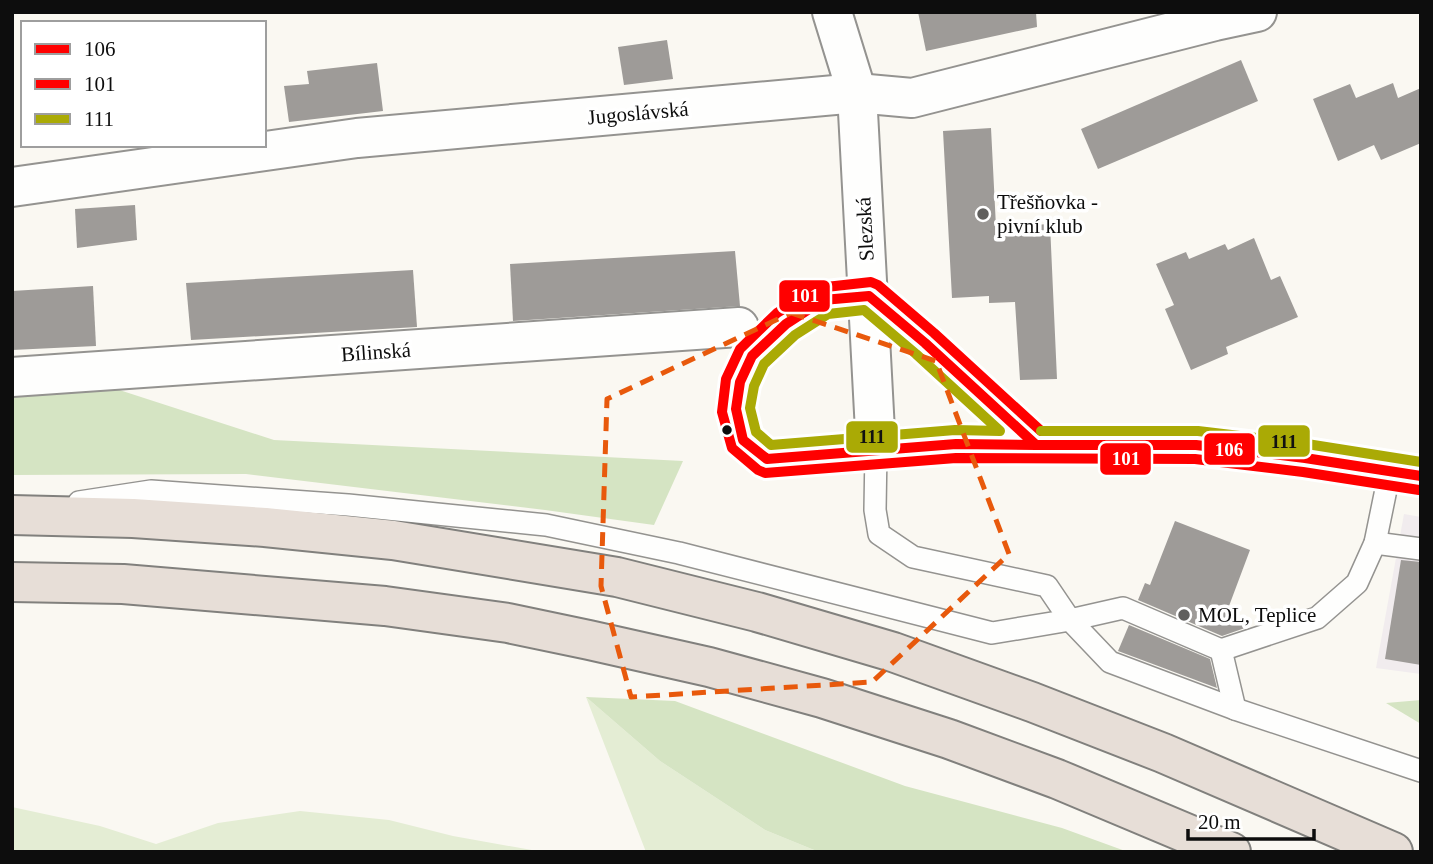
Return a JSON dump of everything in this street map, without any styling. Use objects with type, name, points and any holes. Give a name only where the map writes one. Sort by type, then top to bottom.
[{"type":"highway","points":[[12,514],[133,518],[265,527],[393,540],[617,577],[757,612],[906,657],[1163,753],[1393,852]]},
{"type":"highway","points":[[12,582],[123,584],[385,606],[508,623],[589,640],[709,667],[822,698],[949,738],[1057,779],[1231,852]]},
{"type":"street","name":"Slezská","points":[[832,12],[857,93],[876,450]]},
{"type":"street","name":"Jugoslávská","points":[[12,187],[357,138],[857,93],[912,98],[1257,12]]},
{"type":"street","name":"Bílinská","points":[[12,377],[739,327]]},
{"type":"street","points":[[876,450],[956,444],[1196,445],[1405,473]]},
{"type":"lane","points":[[1035,445],[956,371],[869,296],[822,300],[786,324],[752,356],[740,382],[736,409],[743,440],[767,459],[876,450],[875,510],[879,534],[913,557],[1046,586],[1070,620],[1110,662],[1235,709],[1421,771]]},
{"type":"lane","points":[[12,514],[151,492],[348,505],[546,524],[679,553],[992,633],[1123,608],[1220,650],[1317,618],[1357,583],[1405,473]]},
{"type":"lane","points":[[1376,543],[1421,549]]},
{"type":"lane","points":[[1220,650],[1235,709]]},
{"type":"highlighted area","points":[[791,313],[936,361],[1009,554],[872,682],[631,697],[601,586],[607,399]]},
{"type":"shaded area","points":[[1404,514],[1421,517],[1421,674],[1376,668]]},
{"type":"green space","points":[[107,386],[274,440],[683,461],[654,525],[246,474],[12,475],[12,388]]},
{"type":"green space","points":[[586,697],[660,761],[765,830],[819,852],[646,852]]},
{"type":"green space","points":[[586,697],[675,701],[905,786],[1062,828],[1128,852],[819,852],[765,830],[660,761]]},
{"type":"green space","points":[[1421,700],[1421,724],[1386,703]]},
{"type":"green space","points":[[12,807],[100,826],[156,844],[218,823],[300,811],[389,820],[453,836],[543,852],[12,852]]},
{"type":"building","points":[[918,12],[1036,12],[1037,27],[926,51]]},
{"type":"building","points":[[667,40],[673,79],[624,85],[618,47]]},
{"type":"building","points":[[1241,60],[1258,101],[1098,169],[1081,129]]},
{"type":"building","points":[[377,63],[383,111],[289,122],[284,86],[309,84],[307,71]]},
{"type":"building","points":[[1393,83],[1398,98],[1421,88],[1421,143],[1381,160],[1374,145],[1338,161],[1313,99],[1350,84],[1356,98]]},
{"type":"building","points":[[991,128],[996,227],[1050,224],[1057,379],[1020,380],[1015,302],[989,303],[989,296],[952,298],[943,131]]},
{"type":"building","points":[[135,205],[137,240],[77,248],[75,209]]},
{"type":"building","points":[[1254,238],[1271,280],[1280,276],[1298,317],[1226,347],[1228,354],[1191,370],[1165,309],[1174,305],[1156,264],[1186,252],[1189,259],[1225,244],[1228,250]]},
{"type":"building","points":[[735,251],[740,306],[513,321],[510,264]]},
{"type":"building","points":[[413,270],[417,327],[191,340],[186,283]]},
{"type":"building","points":[[93,286],[96,346],[12,350],[12,291]]},
{"type":"building","points":[[1175,521],[1250,550],[1226,614],[1247,623],[1245,628],[1222,636],[1138,600],[1145,583],[1150,585]]},
{"type":"building","points":[[1401,560],[1421,562],[1421,665],[1385,659]]},
{"type":"building","points":[[1129,625],[1210,659],[1217,688],[1118,651]]},
{"type":"transit line","name":"101","points":[[1041,431],[934,333],[871,282],[817,288],[777,313],[740,349],[726,379],[722,412],[732,448],[765,473],[956,458],[1195,459],[1419,490]]},
{"type":"transit line","name":"106","points":[[869,296],[925,343],[1036,445],[956,444],[767,459],[743,440],[736,409],[740,382],[752,356],[786,324],[823,300],[869,296]]},
{"type":"transit line","name":"111","points":[[864,310],[916,354],[1000,431],[955,430],[771,445],[756,432],[750,408],[754,386],[764,364],[795,335],[828,314],[864,310]]},
{"type":"transit line","name":"111","points":[[1041,431],[1198,431],[1307,444],[1421,462]]},
{"type":"transit line","name":"106","points":[[1036,445],[1196,445],[1421,476]]},
{"type":"place","name":"Třešňovka - pivní klub","points":[[983,214]]},
{"type":"place","name":"MOL, Teplice","points":[[1184,615]]}]
